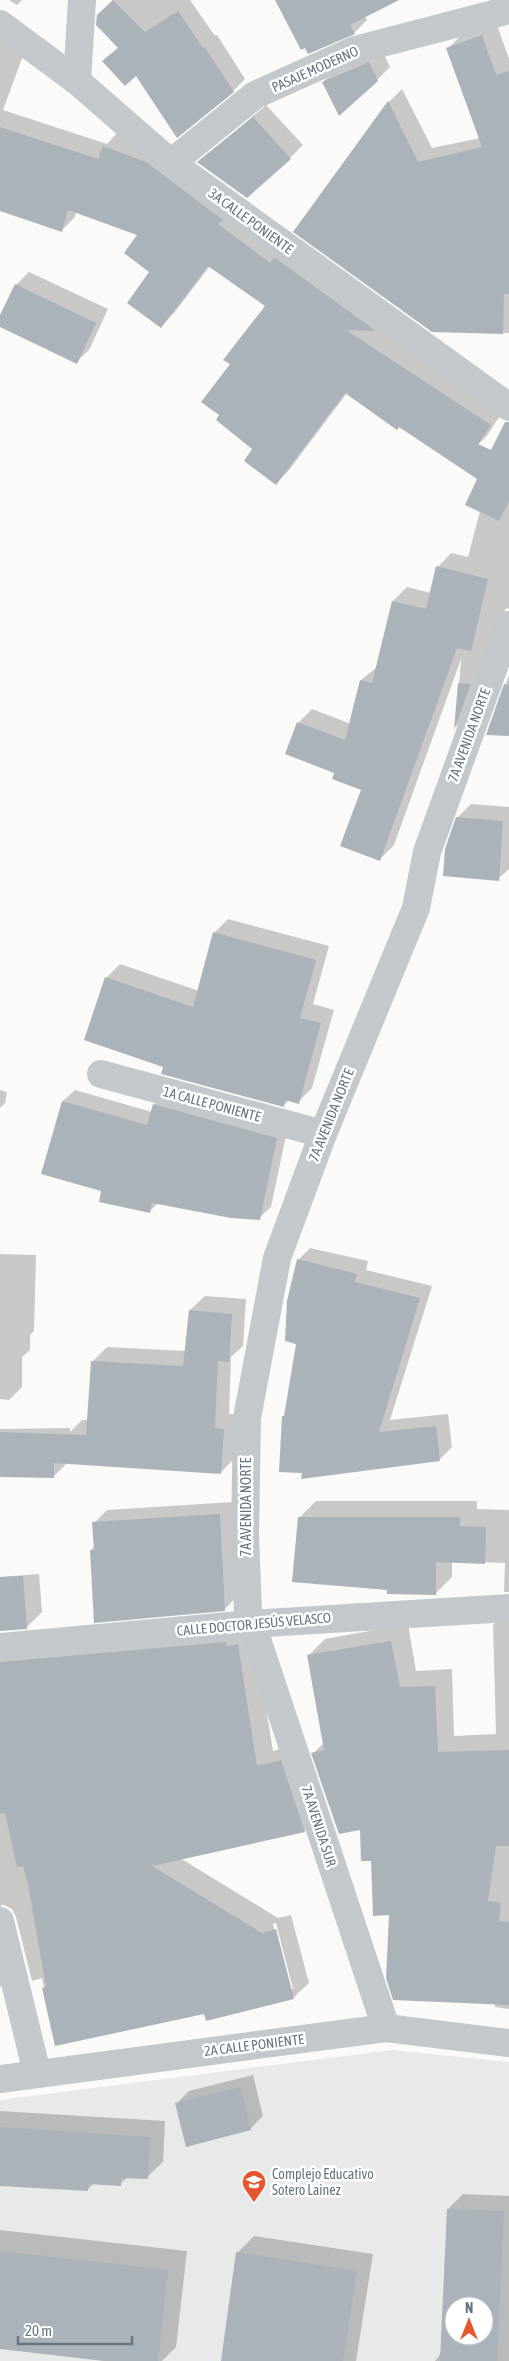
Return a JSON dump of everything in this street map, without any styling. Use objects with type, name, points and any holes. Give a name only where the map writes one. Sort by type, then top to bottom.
[{"type":"street","points":[[76,81],[82,0]]},
{"type":"street","name":"PASAJE MODERNO","points":[[171,163],[255,95],[355,50],[509,10]]},
{"type":"street","name":"3A CALLE PONIENTE","points":[[0,24],[76,81],[171,163],[509,407]]},
{"type":"street","name":"7A AVENIDA NORTE","points":[[251,1624],[248,1612],[245,1535],[247,1418],[277,1258],[323,1134],[416,908],[427,852],[509,625]]},
{"type":"street","name":"1A CALLE PONIENTE","points":[[101,1074],[323,1134]]},
{"type":"street","name":"CALLE DOCTOR JESÚS VELASCO","points":[[0,1647],[251,1624],[509,1608]]},
{"type":"street","name":"7A AVENIDA SUR","points":[[251,1624],[386,2028]]},
{"type":"street","points":[[0,1921],[37,2073]]},
{"type":"street","name":"2A CALLE PONIENTE","points":[[0,2079],[386,2028],[509,2043]]},
{"type":"shaded area","name":"Complejo Educativo Sotero Lainez","points":[[392,2050],[509,2062],[509,2361],[0,2361],[0,2100]]},
{"type":"building","points":[[113,0],[145,32],[178,11],[234,92],[177,138],[136,76],[125,86],[102,61],[118,48],[96,25],[97,15]]},
{"type":"building","points":[[275,0],[399,0],[350,25],[355,34],[308,54],[305,48],[301,50]]},
{"type":"building","points":[[482,35],[496,75],[509,71],[509,294],[504,294],[503,334],[432,332],[293,232],[388,101],[418,162],[482,147],[446,48]]},
{"type":"building","points":[[369,62],[378,81],[339,116],[322,82]]},
{"type":"building","points":[[253,117],[291,159],[247,198],[197,162]]},
{"type":"building","points":[[0,127],[98,159],[103,146],[146,162],[223,220],[218,224],[270,263],[274,257],[376,331],[346,330],[491,425],[478,444],[491,450],[505,422],[509,422],[509,501],[499,521],[465,505],[477,479],[399,427],[397,430],[345,393],[276,485],[244,461],[252,449],[216,420],[219,415],[201,402],[230,364],[223,360],[265,306],[208,266],[161,328],[127,303],[149,272],[124,253],[137,235],[68,210],[62,232],[0,211]]},
{"type":"building","points":[[15,284],[96,323],[77,364],[0,327],[0,315]]},
{"type":"building","points":[[436,566],[488,579],[471,651],[457,648],[380,861],[340,846],[361,790],[332,779],[334,773],[285,754],[297,722],[345,740],[360,680],[372,683],[392,601],[426,609]]},
{"type":"building","points":[[458,683],[471,684],[454,730]]},
{"type":"building","points":[[504,684],[509,685],[509,736],[486,735]]},
{"type":"building","points":[[456,817],[503,821],[499,881],[443,876],[445,849]]},
{"type":"building","points":[[213,932],[316,960],[300,1018],[321,1023],[299,1104],[285,1100],[284,1107],[161,1074],[163,1067],[84,1040],[105,977],[193,1007]]},
{"type":"building","points":[[62,1101],[147,1125],[153,1104],[277,1138],[260,1220],[231,1218],[152,1203],[150,1213],[99,1202],[101,1191],[41,1174]]},
{"type":"building","points":[[297,1259],[357,1274],[355,1282],[420,1298],[379,1432],[436,1426],[440,1461],[301,1479],[302,1473],[279,1472],[282,1416],[284,1416],[296,1344],[285,1341],[287,1301]]},
{"type":"building","points":[[189,1310],[232,1314],[229,1362],[218,1361],[215,1428],[224,1429],[221,1474],[54,1463],[54,1478],[0,1477],[0,1432],[86,1435],[91,1361],[183,1366]]},
{"type":"building","points":[[220,1514],[225,1611],[94,1623],[90,1550],[94,1550],[92,1522]]},
{"type":"building","points":[[298,1517],[460,1517],[460,1526],[486,1527],[485,1564],[436,1562],[436,1595],[387,1594],[387,1590],[292,1582]]},
{"type":"building","points":[[23,1576],[27,1629],[0,1631],[0,1577]]},
{"type":"building","points":[[391,1641],[400,1687],[435,1686],[438,1752],[509,1750],[509,1846],[496,1846],[488,1901],[501,1903],[499,1921],[509,1922],[509,2005],[393,2000],[386,1978],[389,1915],[373,1916],[371,1861],[361,1861],[360,1830],[339,1834],[311,1753],[324,1750],[307,1655]]},
{"type":"building","points":[[226,1642],[226,1646],[238,1644],[257,1766],[281,1760],[305,1832],[152,1866],[262,1933],[276,1929],[294,1999],[206,2021],[204,2014],[55,2046],[42,1988],[46,1987],[28,1884],[23,1866],[17,1867],[5,1813],[0,1814],[0,1662]]},
{"type":"building","points":[[240,2087],[251,2130],[186,2147],[175,2103]]},
{"type":"building","points":[[0,2127],[150,2137],[148,2179],[121,2178],[121,2186],[88,2184],[88,2191],[0,2186]]},
{"type":"building","points":[[447,2209],[504,2211],[497,2361],[440,2361]]},
{"type":"building","points":[[0,2251],[168,2270],[158,2361],[104,2361],[0,2349]]},
{"type":"building","points":[[236,2252],[357,2271],[343,2361],[221,2361]]},
{"type":"place","name":"Complejo Educativo Sotero Lainez","points":[[254,2203]]}]
